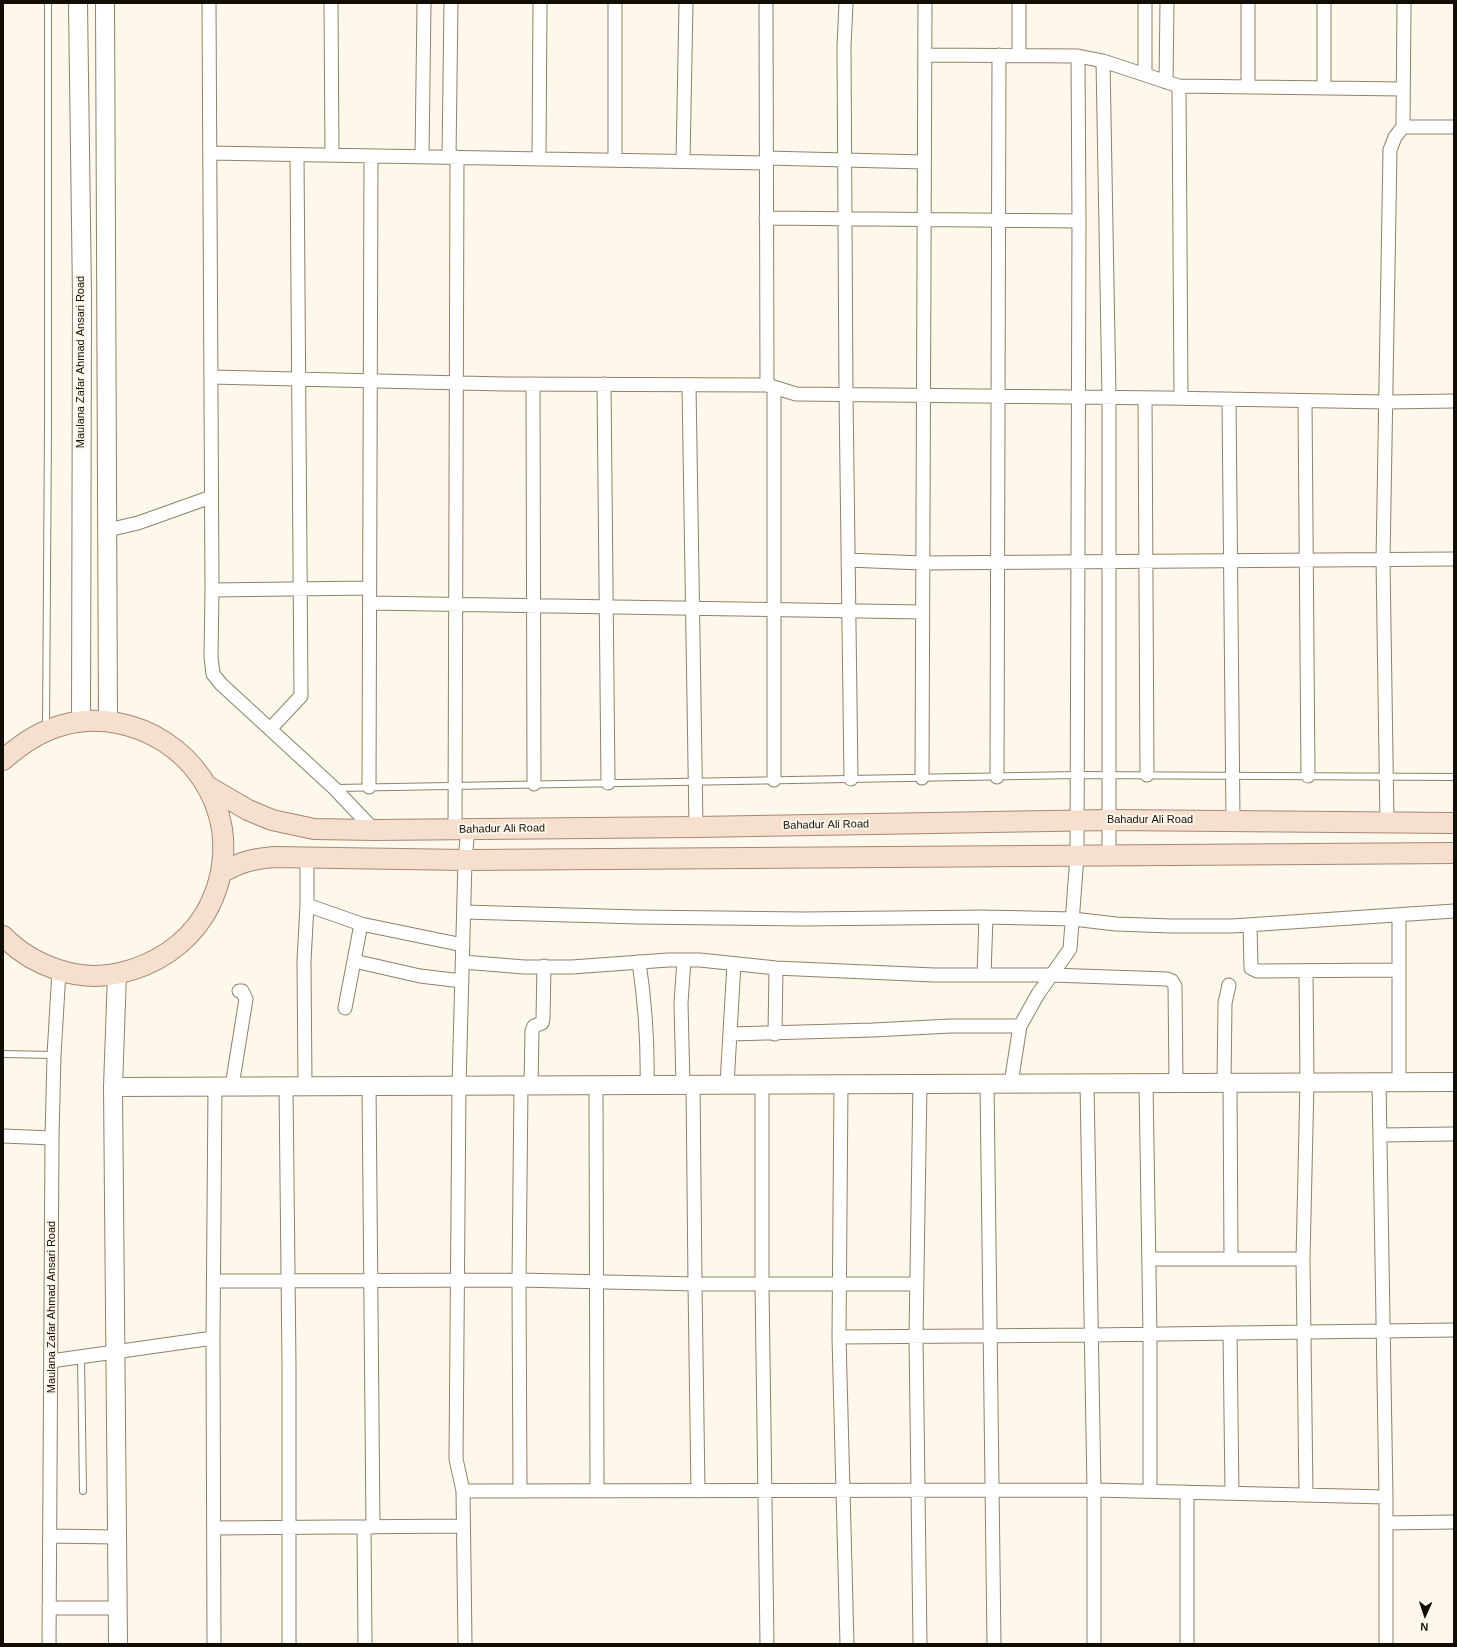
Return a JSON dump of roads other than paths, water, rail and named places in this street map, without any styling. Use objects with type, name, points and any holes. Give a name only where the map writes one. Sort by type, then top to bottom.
[{"type":"main road","points":[[3,760],[30,739],[63,725],[81,722],[126,724],[158,737],[186,759],[198,772],[215,803],[220,820],[223,844],[221,873],[210,905],[201,920],[183,941],[150,964],[117,974],[98,976],[78,975],[59,971],[41,964],[25,954],[3,936]]},
{"type":"main road","name":"Bahadur Ali Road","points":[[207,786],[248,810],[288,824],[314,829],[374,830],[696,827],[1077,820],[1233,820],[1454,823]]},
{"type":"main road","points":[[221,873],[238,864],[255,858],[307,856],[466,860],[1454,853]]},
{"type":"street","name":"Maulana Zafar Ahmad Ansari Road","points":[[78,3],[82,296],[81,722]]},
{"type":"street","points":[[105,3],[108,722]]},
{"type":"street","points":[[208,3],[210,153],[211,657],[213,674],[221,684],[271,728],[334,788],[374,830]]},
{"type":"street","points":[[331,3],[332,155]]},
{"type":"street","points":[[422,156],[424,3]]},
{"type":"street","points":[[451,3],[456,383],[455,786],[466,860],[459,1085],[456,1459],[463,1491],[465,1644]]},
{"type":"street","points":[[539,159],[540,3]]},
{"type":"street","points":[[615,3],[615,160]]},
{"type":"street","points":[[684,161],[686,3]]},
{"type":"street","points":[[766,3],[766,218],[771,386],[774,610],[774,780]]},
{"type":"street","points":[[846,3],[844,47],[846,394],[851,779]]},
{"type":"street","points":[[922,778],[922,395],[925,3]]},
{"type":"street","points":[[1018,3],[1018,55]]},
{"type":"street","points":[[1145,3],[1145,74]]},
{"type":"street","points":[[1166,82],[1167,3]]},
{"type":"street","points":[[1248,3],[1248,87]]},
{"type":"street","points":[[1324,3],[1324,88]]},
{"type":"street","points":[[1387,823],[1382,560],[1390,150],[1395,137],[1403,127],[1402,88],[1404,3]]},
{"type":"street","points":[[925,56],[999,54],[1078,56],[1103,61],[1178,86],[1402,88]]},
{"type":"street","points":[[997,777],[999,54]]},
{"type":"street","points":[[1011,1083],[1020,1026],[1038,994],[1070,949],[1077,856],[1079,397],[1078,56]]},
{"type":"street","points":[[1103,61],[1109,397],[1109,855]]},
{"type":"street","points":[[1178,86],[1181,398]]},
{"type":"street","points":[[1403,127],[1454,127]]},
{"type":"street","points":[[210,153],[684,161],[845,160],[924,162]]},
{"type":"street","points":[[271,728],[301,696],[296,155]]},
{"type":"street","points":[[369,787],[371,156]]},
{"type":"street","points":[[766,218],[1079,221]]},
{"type":"street","points":[[211,377],[456,383],[771,386],[796,394],[1109,397],[1386,402],[1454,401]]},
{"type":"street","points":[[533,384],[534,784]]},
{"type":"street","points":[[604,384],[608,783]]},
{"type":"street","points":[[689,385],[696,827]]},
{"type":"street","points":[[1145,398],[1146,776]]},
{"type":"street","points":[[1229,399],[1231,776],[1233,820]]},
{"type":"street","points":[[1305,401],[1308,776]]},
{"type":"street","points":[[108,530],[138,523],[211,497]]},
{"type":"street","points":[[848,560],[922,564],[1454,559]]},
{"type":"street","points":[[212,590],[369,588]]},
{"type":"street","points":[[370,603],[922,612]]},
{"type":"street","points":[[305,1086],[304,960],[307,905],[307,856]]},
{"type":"street","points":[[307,905],[361,924],[463,945]]},
{"type":"street","points":[[464,912],[646,918],[804,919],[986,917],[1072,919],[1116,924],[1171,926],[1250,925],[1399,916],[1454,911]]},
{"type":"street","points":[[1399,916],[1400,1082]]},
{"type":"street","points":[[984,974],[986,917]]},
{"type":"street","points":[[345,1008],[361,924]]},
{"type":"street","points":[[1250,925],[1251,968],[1254,970],[1399,970]]},
{"type":"street","points":[[684,960],[681,1003],[688,1084],[698,1491]]},
{"type":"street","points":[[463,962],[524,966],[572,966],[700,960],[776,968],[934,975],[1052,974],[1167,979],[1172,981],[1175,986],[1176,1082]]},
{"type":"street","points":[[354,961],[420,976],[462,981]]},
{"type":"street","points":[[639,962],[646,1012],[648,1050],[647,1084]]},
{"type":"street","points":[[727,1084],[734,964]]},
{"type":"street","points":[[520,1491],[519,1280],[526,1085],[532,1031],[534,1026],[542,1023],[543,1019],[544,966]]},
{"type":"street","points":[[775,1034],[776,968]]},
{"type":"street","name":"Maulana Zafar Ahmad Ansari Road","points":[[49,1644],[52,1138],[54,1055],[59,971]]},
{"type":"street","points":[[1306,971],[1307,1082],[1303,1259],[1306,1495]]},
{"type":"street","points":[[117,974],[113,1087],[118,1644]]},
{"type":"street","points":[[1229,985],[1224,1003],[1231,1259]]},
{"type":"street","points":[[214,1644],[214,1281],[223,1086],[246,999],[245,994],[242,991],[239,991]]},
{"type":"street","points":[[730,1034],[775,1034],[951,1026],[1020,1026]]},
{"type":"street","points":[[1379,1082],[1386,1498],[1386,1644]]},
{"type":"street","points":[[113,1087],[1454,1082]]},
{"type":"street","points":[[920,1083],[916,1284],[917,1491],[920,1644]]},
{"type":"street","points":[[987,1083],[994,1644]]},
{"type":"street","points":[[1087,1083],[1094,1490],[1094,1644]]},
{"type":"street","points":[[1146,1083],[1150,1334],[1150,1491]]},
{"type":"street","points":[[762,1084],[762,1285],[767,1644]]},
{"type":"street","points":[[841,1084],[839,1337],[847,1644]]},
{"type":"street","points":[[596,1085],[597,1491]]},
{"type":"street","points":[[286,1086],[289,1644]]},
{"type":"street","points":[[365,1644],[371,1281],[369,1086]]},
{"type":"street","points":[[1380,1135],[1454,1134]]},
{"type":"street","points":[[3,1136],[52,1138]]},
{"type":"street","points":[[1149,1259],[1303,1259]]},
{"type":"street","points":[[214,1281],[519,1280],[762,1285],[916,1284]]},
{"type":"street","points":[[839,1337],[1454,1330]]},
{"type":"street","points":[[1230,1333],[1232,1493]]},
{"type":"street","points":[[51,1361],[81,1358],[213,1338]]},
{"type":"street","points":[[463,1491],[1094,1490],[1386,1498]]},
{"type":"street","points":[[1187,1492],[1187,1644]]},
{"type":"street","points":[[1386,1523],[1454,1522]]},
{"type":"street","points":[[214,1528],[463,1526]]},
{"type":"street","points":[[50,1536],[117,1537]]},
{"type":"street","points":[[49,1608],[117,1608]]},
{"type":"lane","points":[[46,731],[48,3]]},
{"type":"lane","points":[[334,788],[1077,775],[1454,777]]},
{"type":"lane","points":[[3,1054],[54,1055]]},
{"type":"lane","points":[[81,1358],[83,1491]]}]
